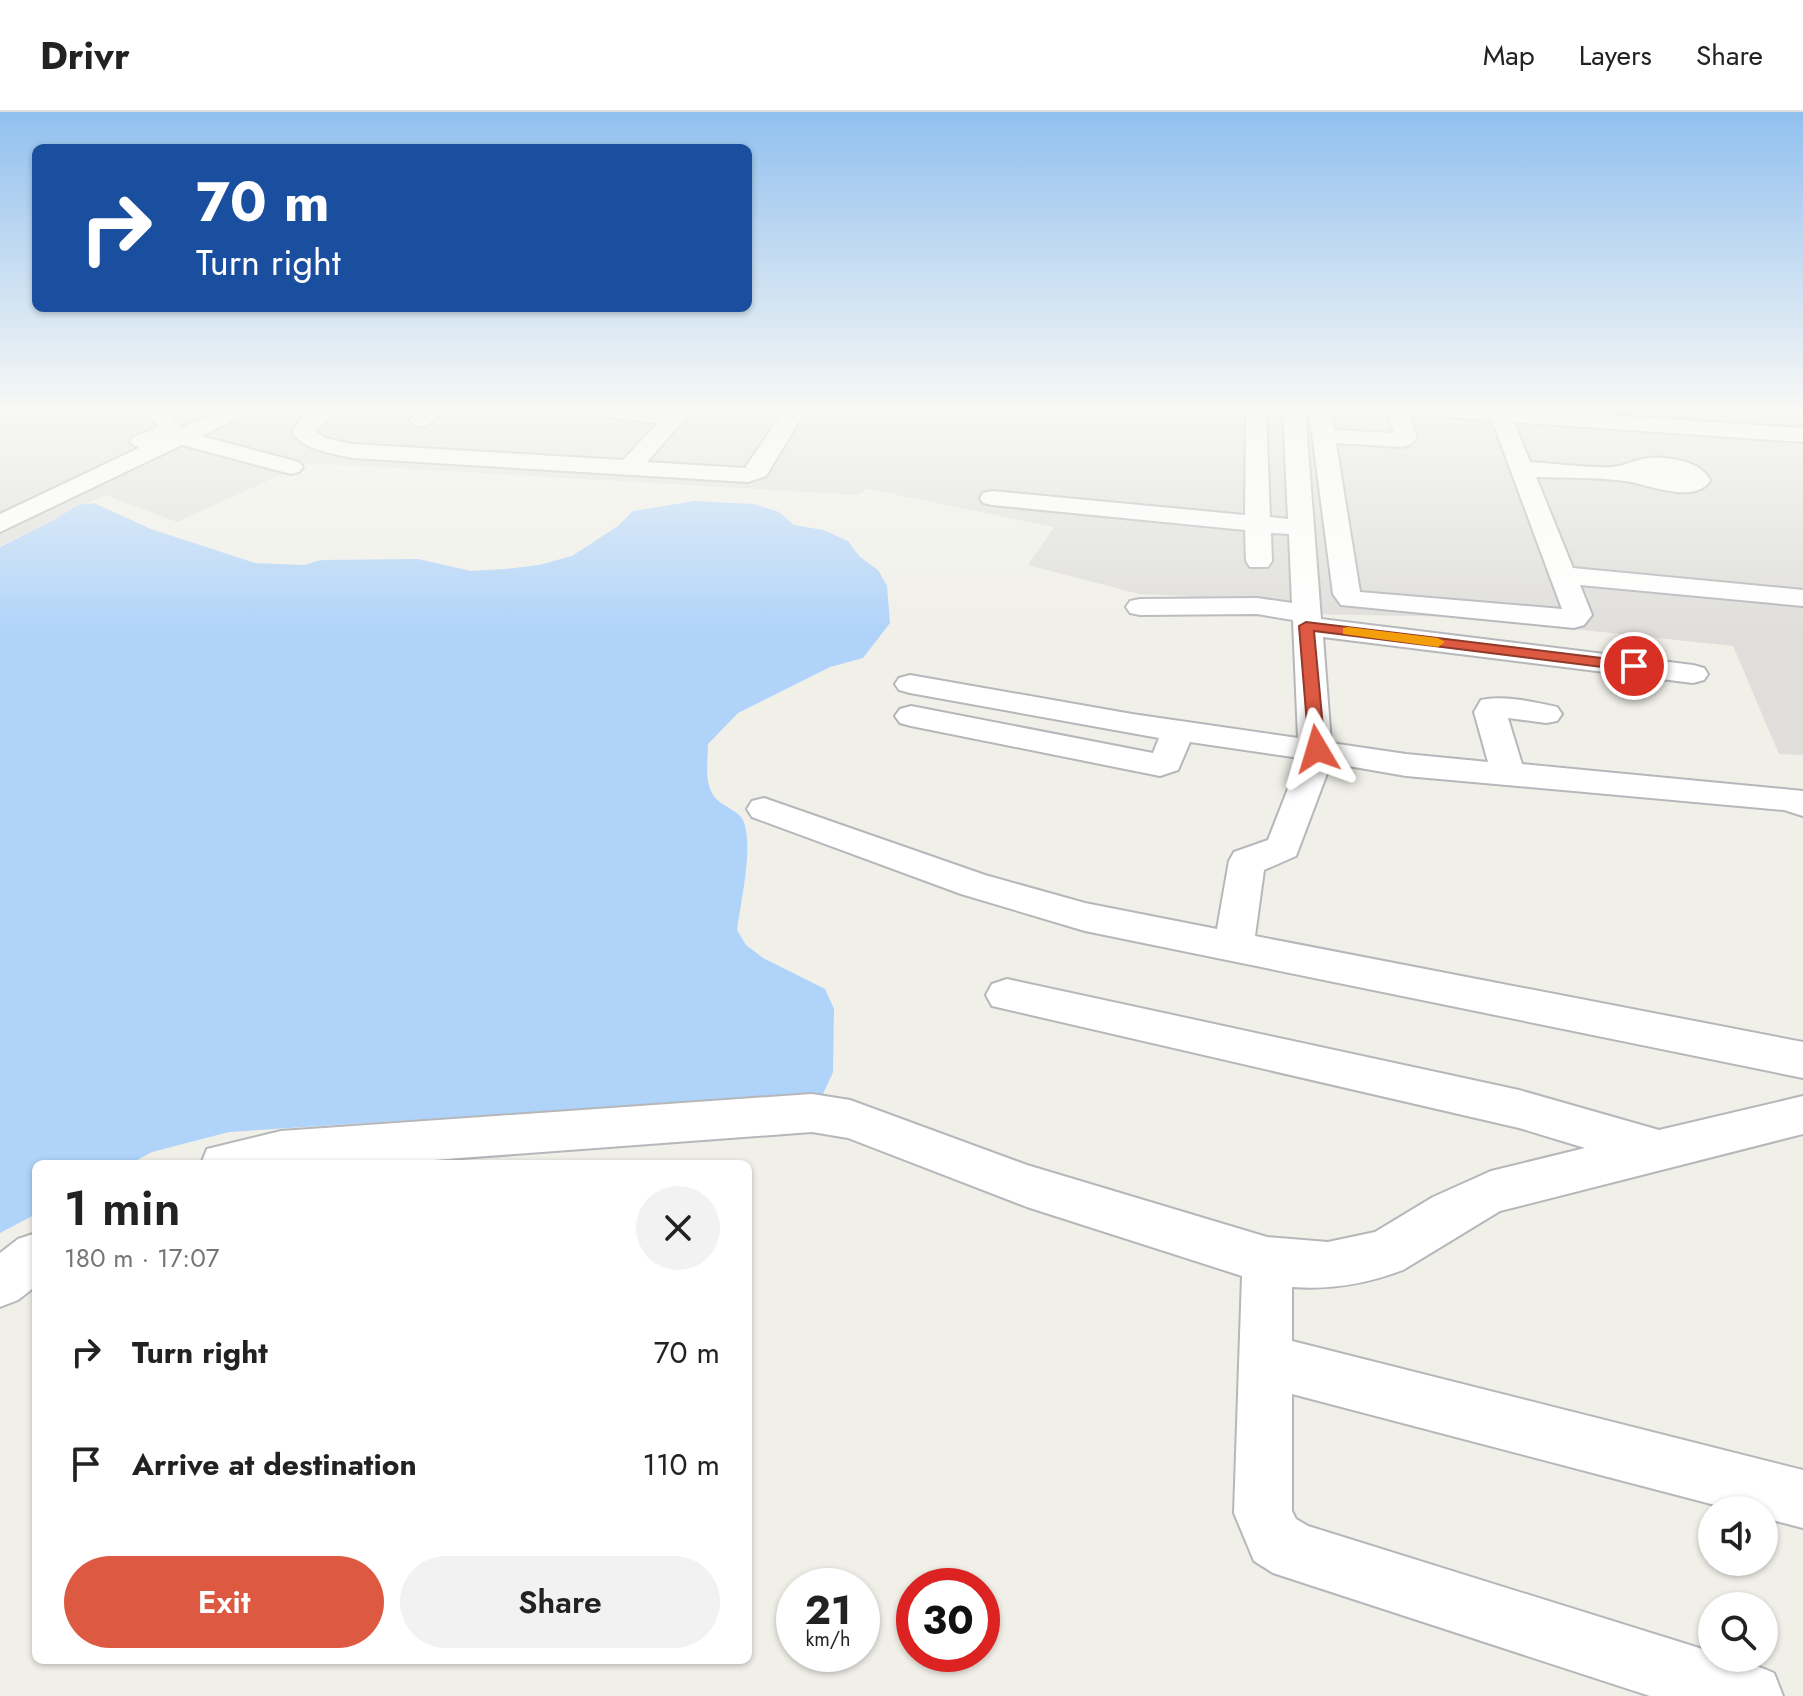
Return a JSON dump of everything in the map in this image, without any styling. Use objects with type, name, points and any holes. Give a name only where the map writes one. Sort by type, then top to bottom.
[{"type":"street","points":[[44,503],[49,484]]},
{"type":"street","points":[[0,524],[83,484]]},
{"type":"street","points":[[1257,484],[1259,561]]},
{"type":"street","points":[[1298,484],[1315,744],[1319,751]]},
{"type":"street","points":[[1331,484],[1347,594],[1351,599],[1567,620],[1578,615],[1527,484]]},
{"type":"street","points":[[992,498],[1301,528]]},
{"type":"street","points":[[1563,575],[1803,598]]},
{"type":"street","points":[[1140,607],[1257,606],[1306,620],[1693,674]]},
{"type":"street","points":[[910,700],[1160,765],[1166,763],[1178,731],[1406,765],[1802,803]]},
{"type":"street","points":[[1508,774],[1490,712],[1492,707],[1546,714]]},
{"type":"street","points":[[1234,945],[1247,861],[1263,858],[1283,847],[1319,751]]},
{"type":"street","points":[[764,809],[974,885],[1085,917],[1803,1060]]},
{"type":"street","points":[[1007,995],[1519,1109],[1660,1151]]},
{"type":"street","points":[[242,1160],[281,1151],[812,1113],[850,1119],[1027,1186],[1267,1261],[1328,1266],[1385,1253],[1491,1192],[1803,1115]]},
{"type":"street","points":[[0,1283],[32,1259]]},
{"type":"street","points":[[1267,1261],[1263,1513],[1275,1540],[1294,1552],[1751,1696]]},
{"type":"street","points":[[1266,1361],[1803,1499]]},
{"type":"shaded area","points":[[0,484],[261,484],[177,522],[105,495],[0,546]]},
{"type":"shaded area","points":[[667,484],[1803,484],[1803,755],[1779,754],[1733,646],[1461,617],[1310,614],[1184,596],[1139,594],[1028,565],[1054,527],[868,489],[857,495]]},
{"type":"water","points":[[695,501],[754,504],[779,512],[794,525],[823,530],[848,541],[860,557],[878,570],[887,586],[890,623],[863,658],[830,667],[738,713],[708,744],[707,776],[711,791],[721,803],[741,817],[745,827],[747,855],[737,930],[746,945],[763,958],[825,989],[834,1009],[833,1072],[823,1094],[797,1101],[690,1102],[229,1132],[152,1152],[137,1160],[32,1160],[32,1216],[0,1233],[0,547],[78,505],[94,503],[151,529],[255,563],[304,565],[321,560],[418,559],[471,571],[539,565],[572,556],[618,526],[633,511]]},
{"type":"slow traffic","points":[[1348,631],[1438,642]]},
{"type":"route","points":[[1317,749],[1306,626],[1634,666]]}]
